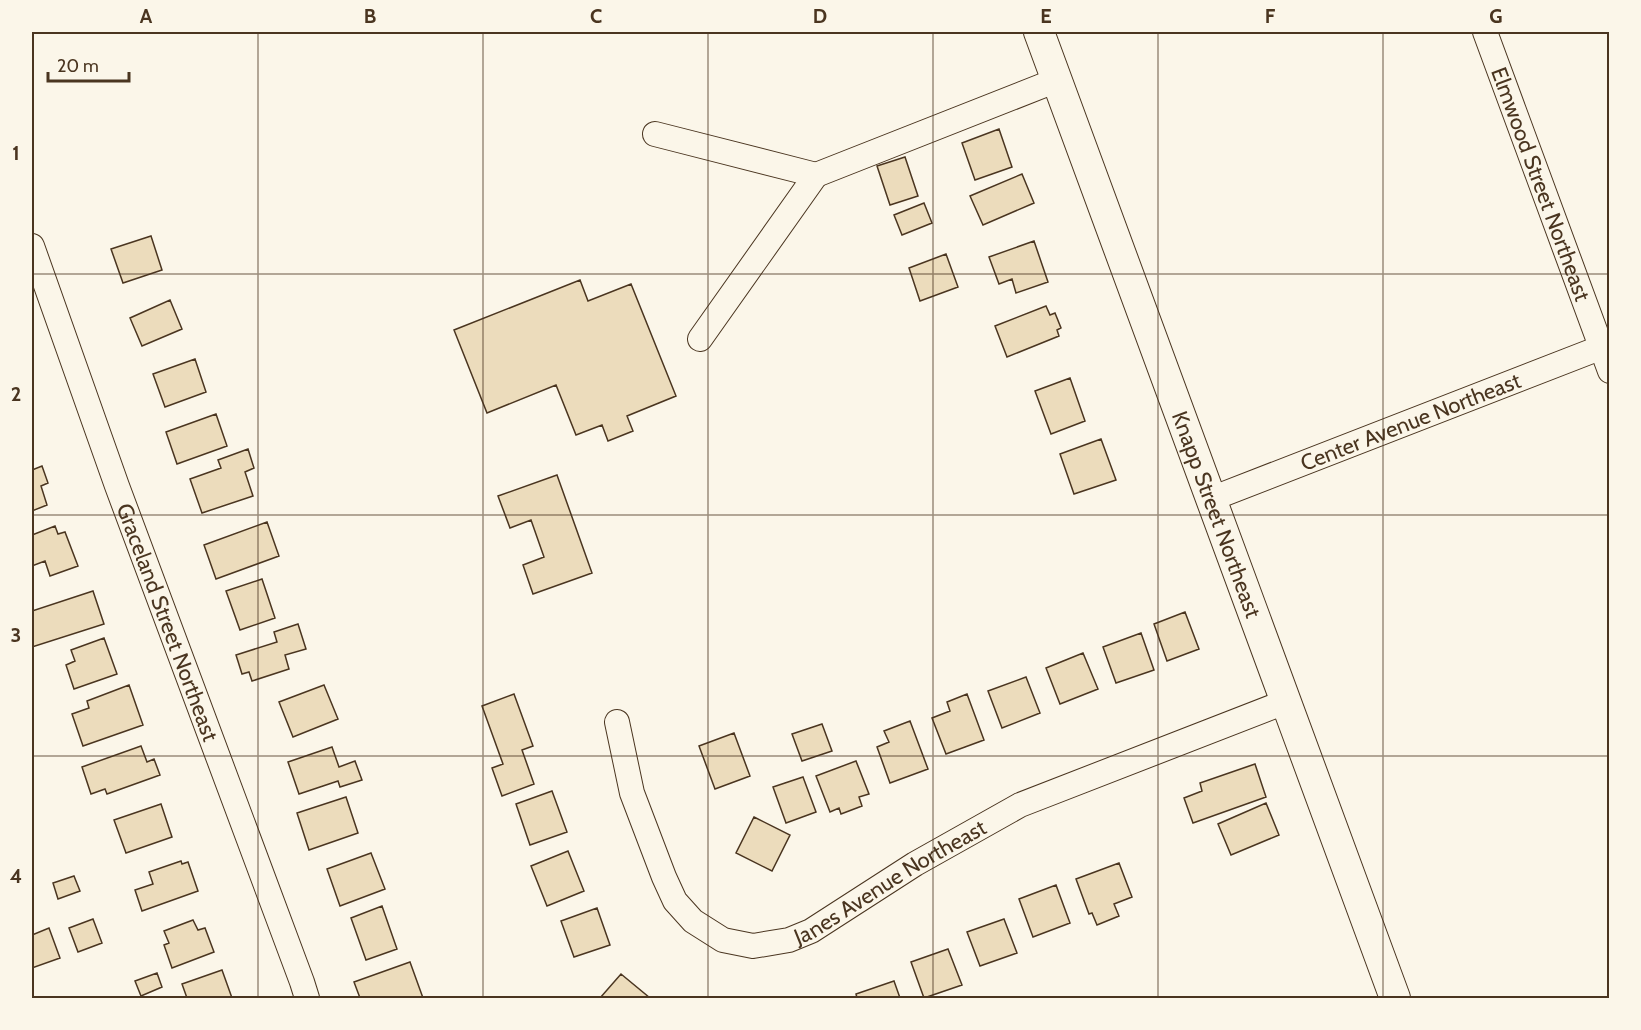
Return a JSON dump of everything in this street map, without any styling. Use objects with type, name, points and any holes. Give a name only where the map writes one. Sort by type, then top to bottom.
[{"type":"street","name":"Knapp Street Northeast","points":[[1039,32],[1395,999]]},
{"type":"street","name":"Elmwood Street Northeast","points":[[1485,32],[1605,345],[1610,371]]},
{"type":"street","points":[[700,339],[816,175],[1057,80]]},
{"type":"street","points":[[655,134],[816,175]]},
{"type":"street","name":"Graceland Street Northeast","points":[[32,246],[117,486],[307,999]]},
{"type":"street","name":"Center Avenue Northeast","points":[[1211,499],[1605,345]]},
{"type":"street","name":"Janes Avenue Northeast","points":[[617,722],[633,793],[675,901],[693,921],[723,940],[753,946],[789,940],[811,931],[915,864],[1020,805],[1285,702]]},
{"type":"building","points":[[999,129],[1012,167],[975,180],[962,143]]},
{"type":"building","points":[[905,157],[918,196],[890,205],[877,166]]},
{"type":"building","points":[[1022,174],[1034,203],[983,225],[970,196]]},
{"type":"building","points":[[924,203],[932,223],[902,235],[894,215]]},
{"type":"building","points":[[151,236],[162,270],[123,283],[111,249]]},
{"type":"building","points":[[1034,241],[1048,282],[1016,293],[1012,279],[999,284],[989,257]]},
{"type":"building","points":[[946,254],[958,287],[920,301],[909,268]]},
{"type":"building","points":[[580,280],[588,301],[631,284],[676,396],[627,416],[633,431],[608,441],[602,425],[576,435],[556,385],[487,413],[454,330]]},
{"type":"building","points":[[170,300],[182,329],[142,346],[130,318]]},
{"type":"building","points":[[1046,306],[1050,315],[1055,313],[1061,328],[1057,330],[1059,336],[1007,357],[995,326]]},
{"type":"building","points":[[195,359],[206,392],[165,407],[153,374]]},
{"type":"building","points":[[1070,378],[1085,421],[1051,434],[1035,391]]},
{"type":"building","points":[[216,414],[227,446],[177,464],[166,432]]},
{"type":"building","points":[[1101,439],[1116,480],[1074,494],[1060,454]]},
{"type":"building","points":[[248,449],[254,468],[245,472],[253,496],[202,513],[190,479],[221,468],[218,460]]},
{"type":"building","points":[[42,466],[48,483],[41,486],[47,505],[32,511],[32,470]]},
{"type":"building","points":[[557,475],[592,573],[533,594],[523,565],[544,557],[531,520],[510,528],[498,496]]},
{"type":"building","points":[[267,522],[279,556],[216,579],[204,545]]},
{"type":"building","points":[[55,526],[58,534],[65,532],[78,566],[50,576],[45,561],[32,566],[32,535]]},
{"type":"building","points":[[262,579],[275,618],[240,630],[226,591]]},
{"type":"building","points":[[93,591],[104,624],[32,647],[32,611]]},
{"type":"building","points":[[1185,612],[1199,649],[1167,661],[1154,624]]},
{"type":"building","points":[[298,624],[306,649],[285,655],[289,669],[252,681],[249,672],[242,674],[236,655],[277,642],[274,632]]},
{"type":"building","points":[[1141,633],[1154,670],[1116,683],[1103,647]]},
{"type":"building","points":[[104,638],[117,674],[74,689],[66,665],[75,661],[71,650]]},
{"type":"building","points":[[1083,653],[1098,689],[1060,704],[1046,668]]},
{"type":"building","points":[[1026,677],[1040,713],[1002,728],[988,691]]},
{"type":"building","points":[[129,685],[143,725],[83,746],[72,714],[89,708],[87,701]]},
{"type":"building","points":[[324,685],[338,719],[293,737],[279,702]]},
{"type":"building","points":[[514,694],[533,746],[522,750],[534,784],[502,796],[492,768],[503,764],[482,706]]},
{"type":"building","points":[[967,694],[984,740],[946,754],[932,718],[950,711],[947,702]]},
{"type":"building","points":[[910,721],[928,769],[890,783],[877,747],[889,742],[884,731]]},
{"type":"building","points":[[822,724],[832,751],[802,761],[792,734]]},
{"type":"building","points":[[734,733],[750,776],[715,789],[699,746]]},
{"type":"building","points":[[141,746],[147,762],[154,759],[160,775],[107,794],[105,789],[91,794],[82,767]]},
{"type":"building","points":[[332,747],[339,767],[355,761],[362,780],[340,787],[338,781],[299,794],[288,762]]},
{"type":"building","points":[[856,761],[869,794],[859,797],[862,806],[841,814],[839,808],[830,812],[816,776]]},
{"type":"building","points":[[1255,764],[1266,797],[1193,823],[1184,798],[1202,791],[1200,783]]},
{"type":"building","points":[[803,777],[816,812],[786,823],[773,787]]},
{"type":"building","points":[[552,791],[567,832],[530,845],[516,804]]},
{"type":"building","points":[[346,797],[358,833],[309,850],[297,813]]},
{"type":"building","points":[[1266,803],[1279,835],[1231,855],[1218,824]]},
{"type":"building","points":[[161,804],[172,837],[126,853],[114,820]]},
{"type":"building","points":[[754,817],[790,835],[772,871],[736,853]]},
{"type":"building","points":[[568,851],[584,891],[547,906],[531,866]]},
{"type":"building","points":[[371,853],[385,889],[340,906],[327,869]]},
{"type":"building","points":[[181,861],[182,864],[188,862],[198,891],[142,911],[135,890],[153,884],[149,872]]},
{"type":"building","points":[[1119,863],[1132,897],[1114,904],[1119,916],[1097,925],[1092,913],[1089,914],[1076,879]]},
{"type":"building","points":[[74,876],[80,891],[58,899],[53,883]]},
{"type":"building","points":[[1056,885],[1070,923],[1033,937],[1019,899]]},
{"type":"building","points":[[382,906],[397,949],[366,960],[351,918]]},
{"type":"building","points":[[597,908],[610,945],[574,957],[561,921]]},
{"type":"building","points":[[93,919],[102,943],[78,952],[69,928]]},
{"type":"building","points":[[1004,919],[1017,953],[980,966],[967,932]]},
{"type":"building","points":[[193,920],[198,930],[205,928],[214,952],[172,968],[164,945],[169,943],[164,931]]},
{"type":"building","points":[[49,928],[60,958],[32,968],[32,935]]},
{"type":"building","points":[[948,949],[962,985],[924,998],[911,962]]},
{"type":"building","points":[[410,962],[423,998],[360,998],[354,982]]},
{"type":"building","points":[[222,970],[232,998],[187,998],[182,984]]},
{"type":"building","points":[[157,973],[162,987],[141,996],[135,981]]},
{"type":"building","points":[[621,974],[650,998],[600,998]]},
{"type":"building","points":[[894,981],[900,998],[857,998],[856,994]]}]
